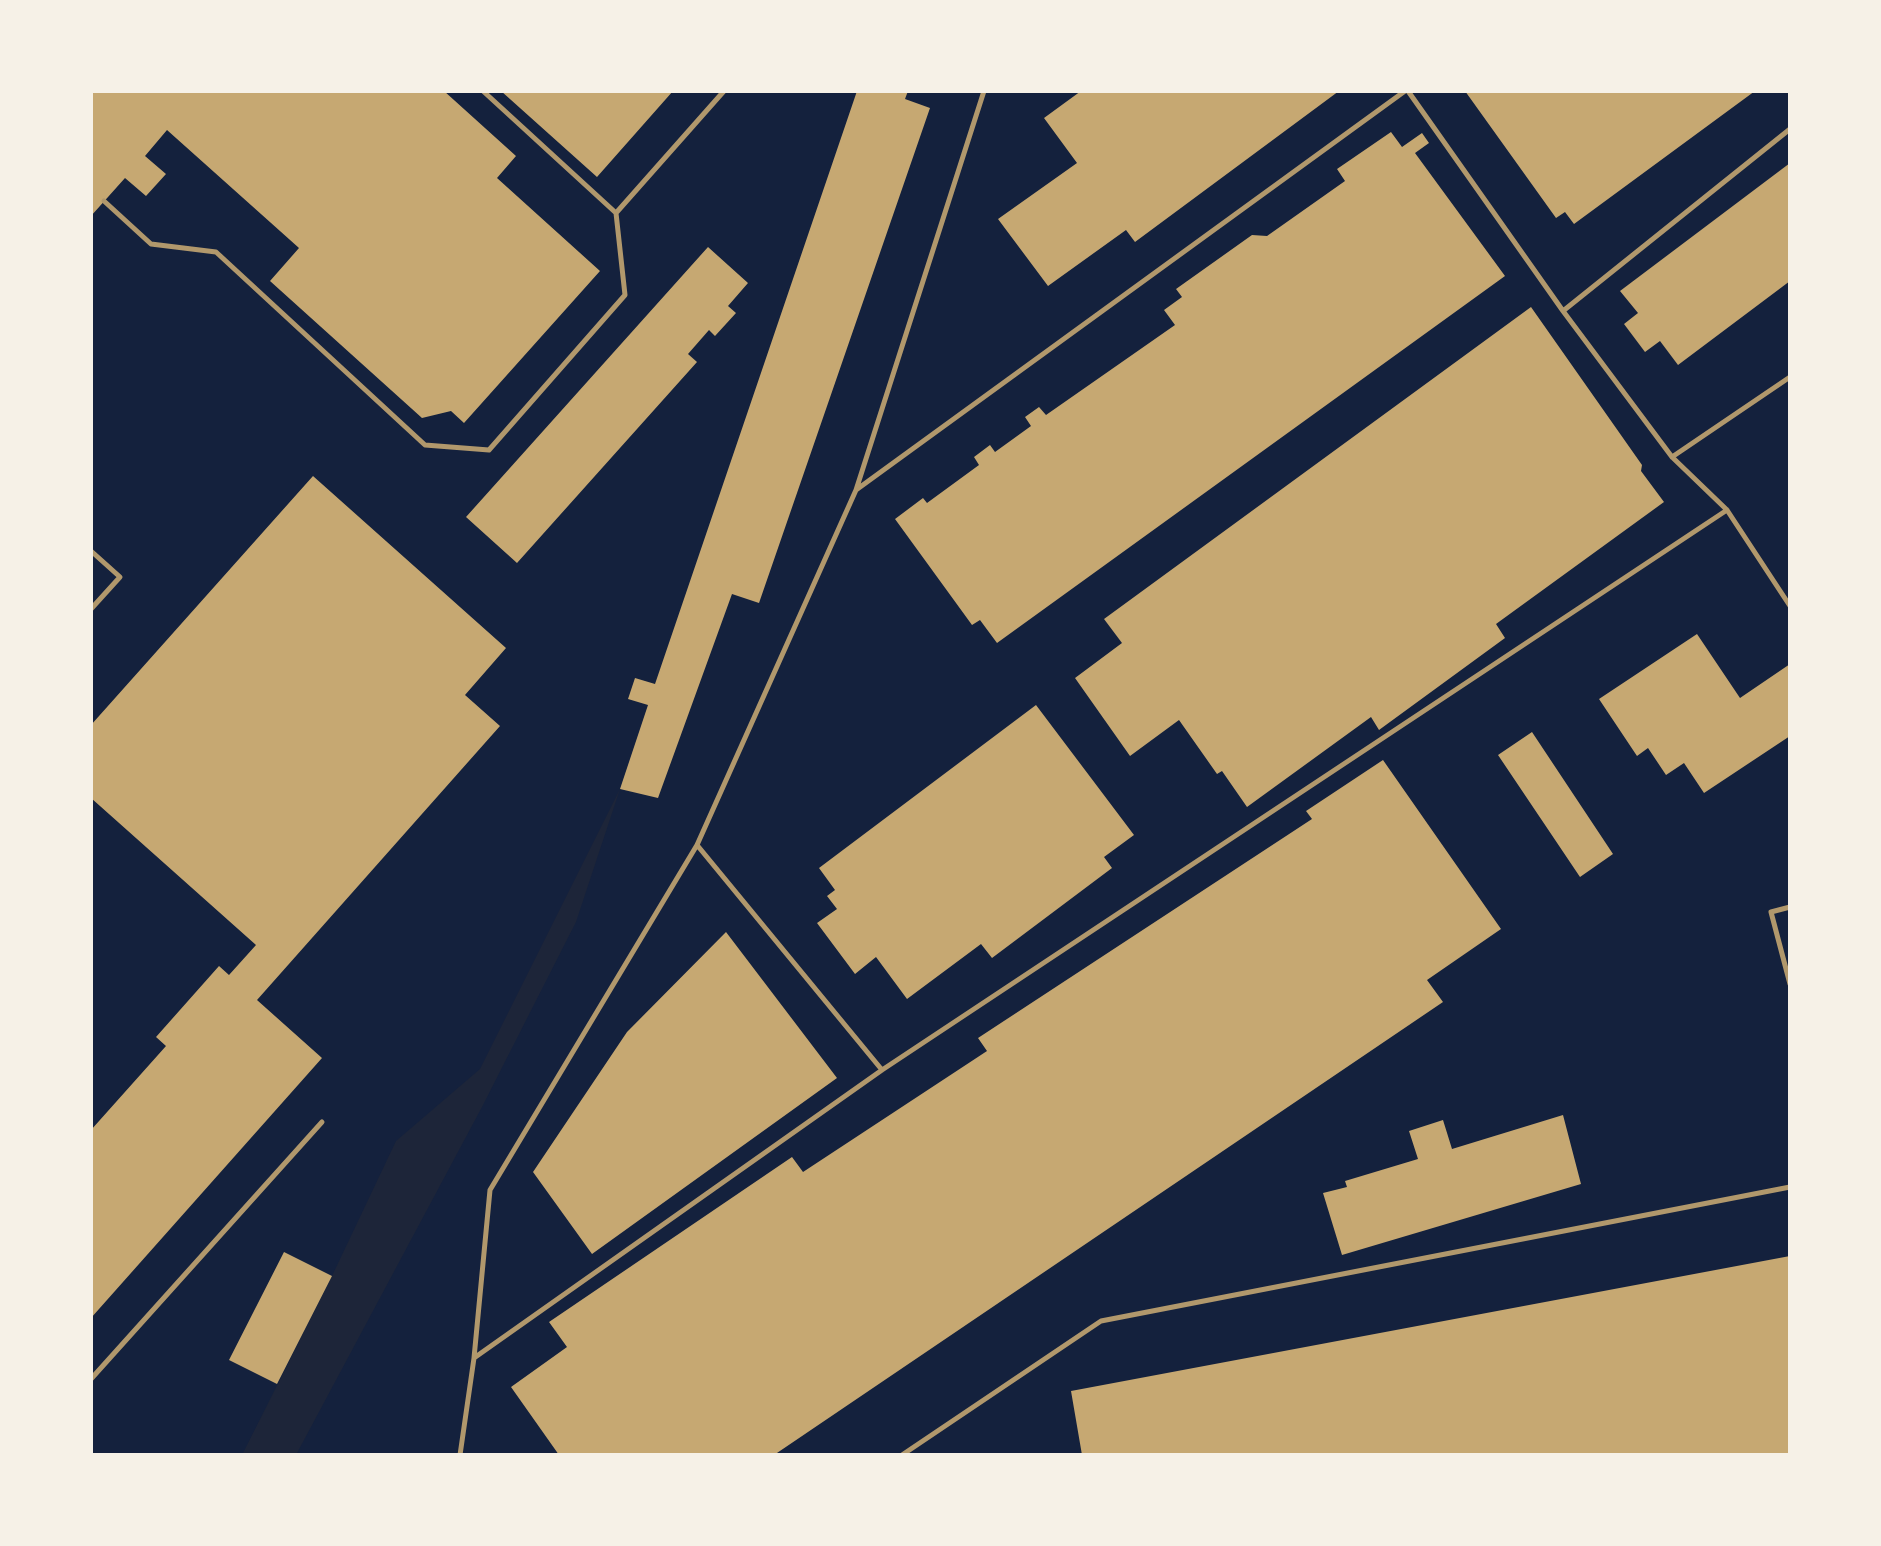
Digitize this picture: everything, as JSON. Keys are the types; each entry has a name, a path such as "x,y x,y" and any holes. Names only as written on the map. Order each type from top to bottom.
{"lane":[{"path":"104,201 150,244 216,252 425,446 489,450 625,295 616,213 483,91"},
{"path":"616,213 724,91"},
{"path":"460,1455 474,1359 490,1190 697,845 856,490 984,91"},
{"path":"856,490 1407,91 1563,311 1672,457 1727,510 1790,606"},
{"path":"1563,311 1790,130"},
{"path":"1672,457 1790,377"},
{"path":"474,1359 882,1070 1727,510"},
{"path":"91,551 120,577 91,609"},
{"path":"697,845 882,1070"},
{"path":"1790,907 1771,912 1790,984"},
{"path":"91,1379 322,1122"},
{"path":"902,1455 1101,1321 1790,1187"}],"shaded area":[{"path":"620,789 576,922 482,1107 296,1455 242,1455 396,1141 480,1069"}],"building":[{"path":"91,91 444,91 516,156 497,178 600,271 464,423 451,411 422,418 270,281 299,248 167,130 145,156 166,174 146,196 125,178 91,216"},
{"path":"501,91 673,91 597,177"},
{"path":"857,91 908,91 905,99 930,108 759,603 732,594 658,798 620,789 648,705 628,699 635,678 655,684"},
{"path":"1081,91 1339,91 1135,242 1126,230 1048,286 998,219 1077,163 1044,118"},
{"path":"1465,91 1755,91 1574,224 1565,212 1556,218"},
{"path":"1391,132 1402,147 1422,133 1429,143 1415,153 1505,276 997,643 980,620 972,625 895,519 923,498 927,503 979,465 974,457 990,445 995,452 1031,426 1025,417 1039,407 1046,415 1175,325 1164,310 1182,297 1176,289 1252,235 1267,236 1345,181 1337,169"},
{"path":"1790,163 1790,281 1678,365 1660,341 1645,352 1624,324 1638,313 1620,291"},
{"path":"708,247 748,283 728,306 736,313 715,336 709,330 688,354 697,362 517,563 466,517"},
{"path":"1531,307 1642,465 1641,471 1664,502 1496,624 1505,638 1379,730 1371,717 1247,807 1222,771 1217,774 1179,720 1130,756 1075,678 1122,643 1104,619"},
{"path":"313,476 506,648 465,695 500,726 257,1000 322,1058 91,1318 91,1130 166,1046 156,1037 219,966 229,975 256,945 91,798 91,725"},
{"path":"1697,634 1740,698 1790,664 1790,736 1704,793 1684,763 1666,775 1648,748 1637,756 1599,699"},
{"path":"1036,705 1134,835 1104,857 1112,868 992,958 981,944 907,999 876,957 855,974 817,923 837,909 827,896 835,890 819,868"},
{"path":"1532,732 1613,854 1580,877 1498,755"},
{"path":"1383,760 1501,929 1427,980 1443,1002 774,1455 559,1455 511,1387 567,1347 549,1322 792,1157 803,1172 987,1051 978,1038 1312,819 1306,811"},
{"path":"726,932 837,1078 592,1254 533,1172 627,1032"},
{"path":"1563,1115 1581,1184 1342,1255 1323,1193 1347,1187 1345,1181 1418,1159 1409,1131 1443,1120 1452,1149"},
{"path":"284,1252 332,1276 277,1384 229,1360"},
{"path":"1790,1256 1790,1455 1082,1455 1071,1391"}]}
